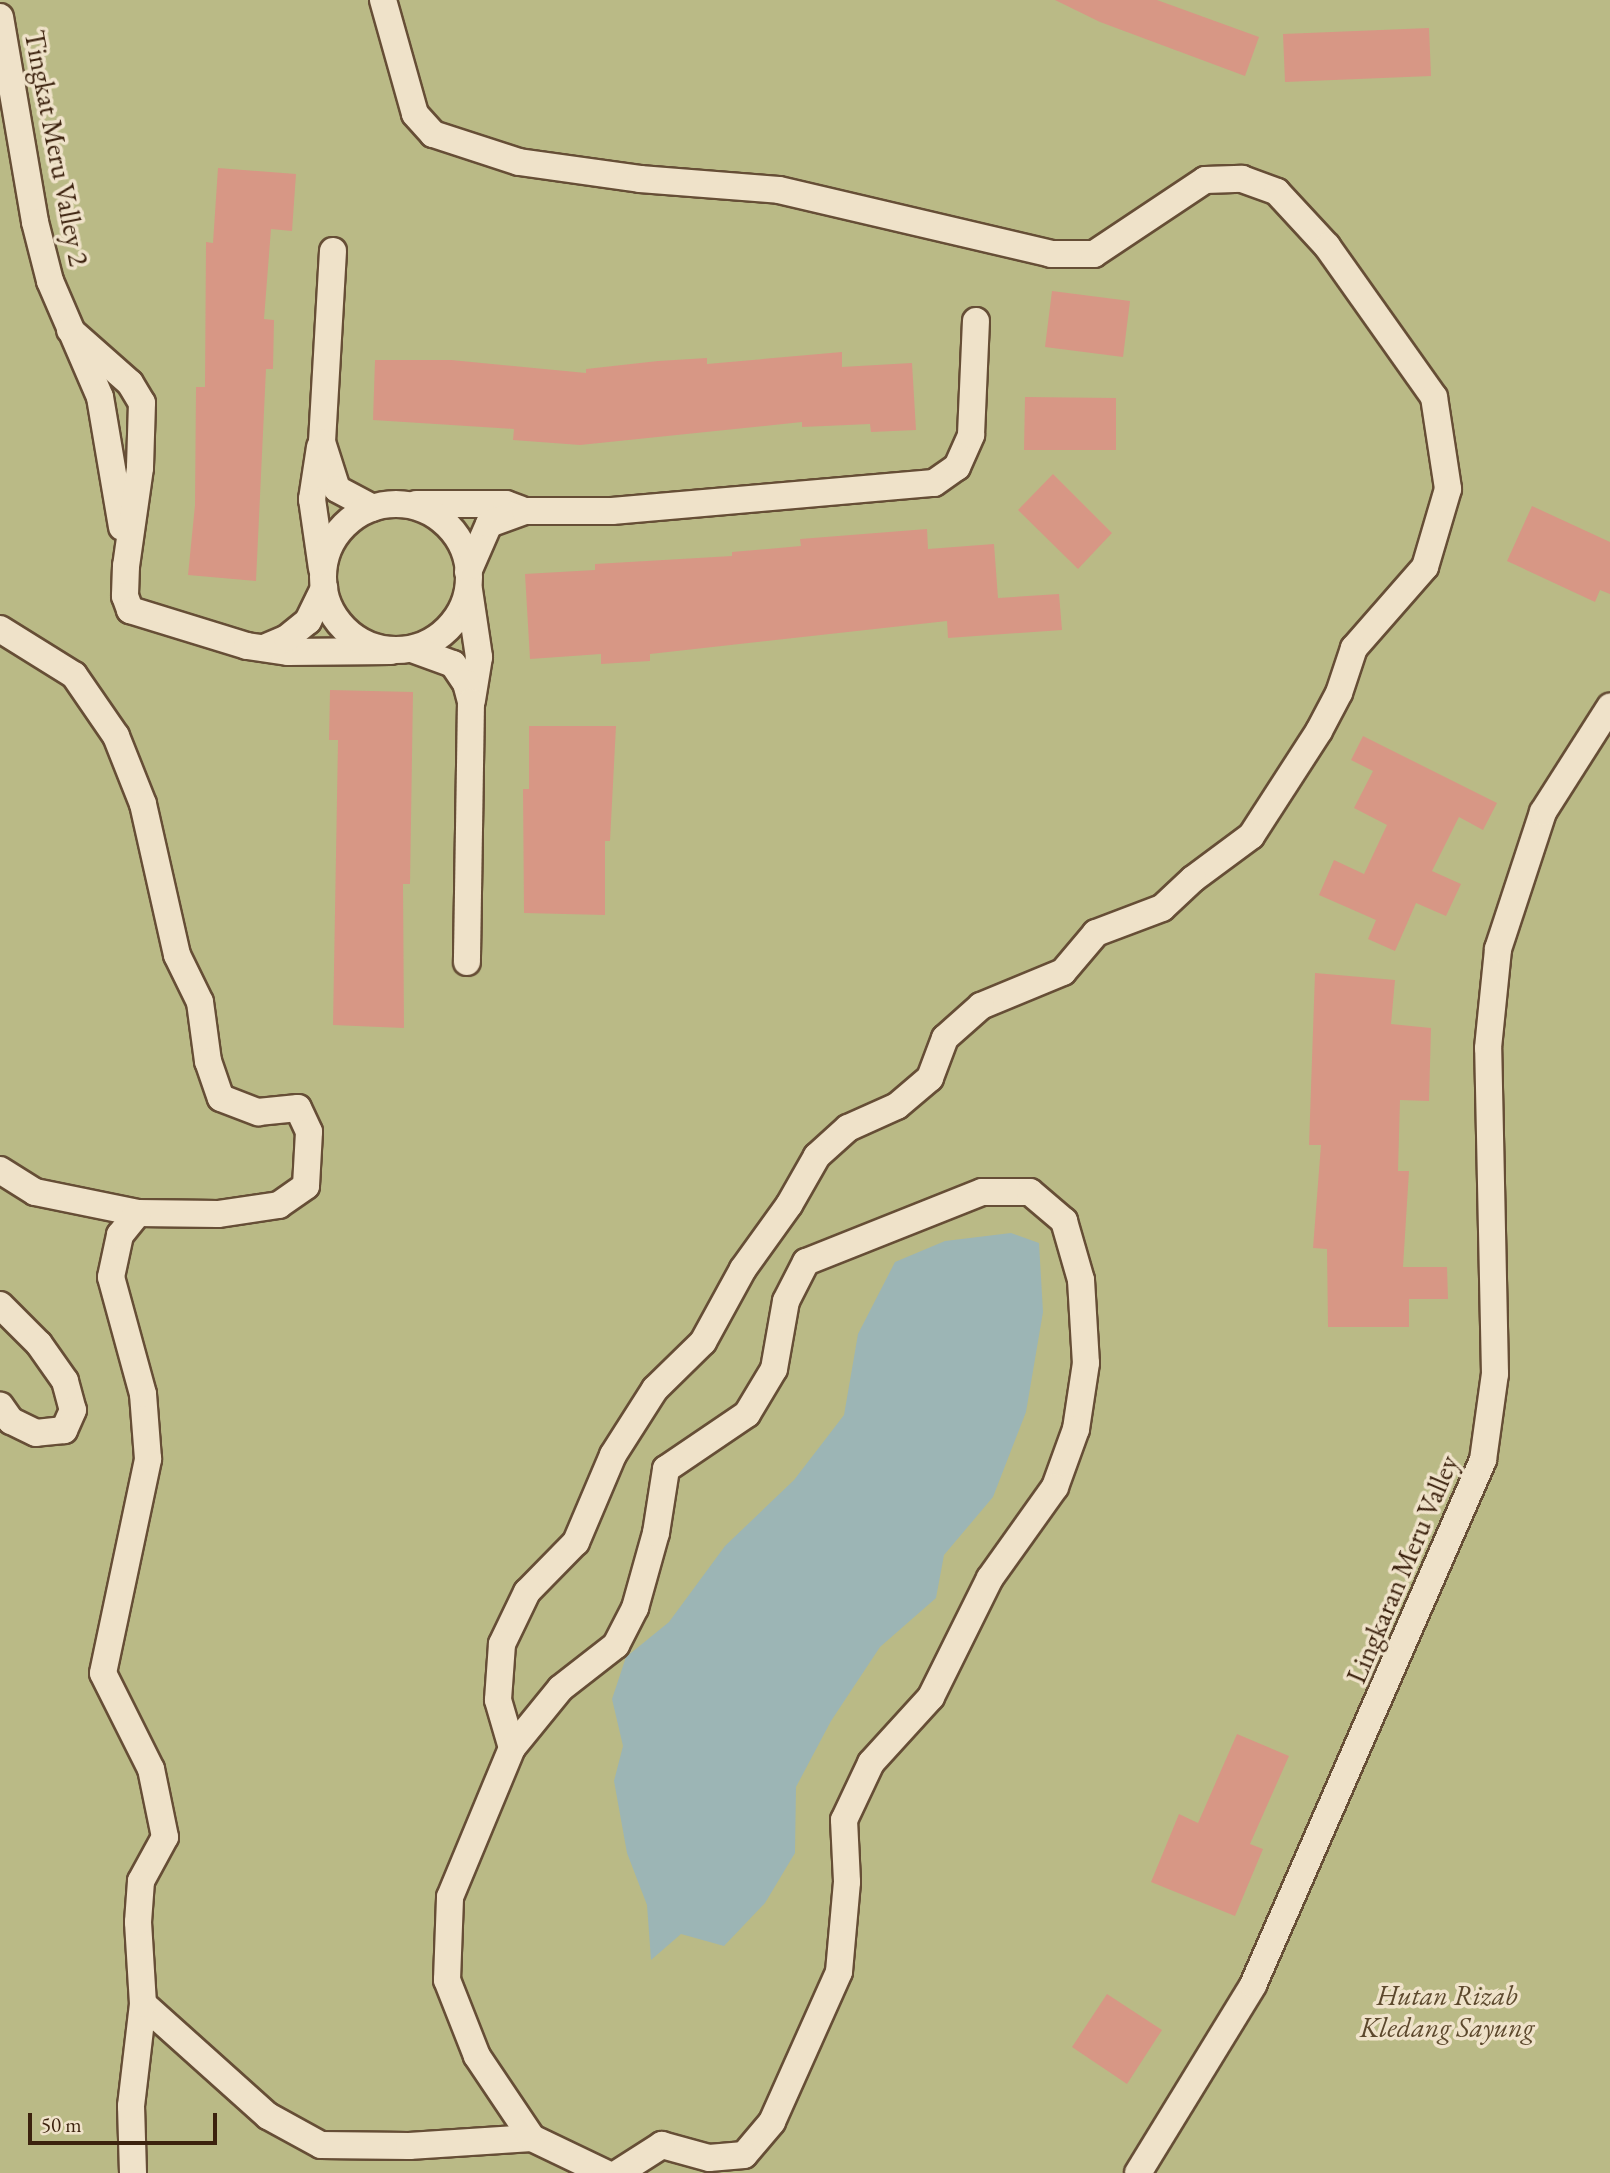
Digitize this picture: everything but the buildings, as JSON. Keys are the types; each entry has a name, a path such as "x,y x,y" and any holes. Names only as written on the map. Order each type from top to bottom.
{"street":[{"path":"383,0 415,114 433,134 519,162 640,178 779,190 1051,254 1094,254 1205,180 1242,179 1276,191 1327,246 1434,397 1448,489 1425,567 1354,648 1339,694 1319,732 1251,836 1162,908 1096,933 1063,972 981,1006 945,1038 930,1078 897,1106 848,1128 817,1156 789,1205 743,1269 703,1342 654,1389 613,1455 576,1542 527,1592 502,1644 498,1700 512,1748"},
{"name":"Tingkat Meru Valley 2","path":"0,17 3,58 50,281 100,397 108,431 125,566"},
{"path":"334,251 322,442 314,460 312,499 323,579 340,624 354,638 453,664 466,683 471,702"},
{"path":"70,330 130,383 142,403 141,468 125,566 125,596 136,614 224,641 288,652 402,650 444,633 456,619 468,578 489,524 525,511 612,511 934,483 957,467 966,454 976,321"},
{"path":"322,442 337,489 372,508"},
{"path":"264,648 308,621 338,532 372,508 506,504 525,511"},
{"path":"407,505 425,510 449,528 464,552 479,657 471,702 467,962"},
{"path":"0,629 74,675 116,736 143,804 177,955 200,1002 208,1061 221,1098 258,1112 298,1108 309,1132 306,1186 279,1205 218,1214 138,1213 35,1192 0,1170"},
{"name":"Lingkaran Meru Valley","path":"1138,2173 1258,1976 1483,1460 1495,1374 1488,1048 1498,949 1543,812 1608,714"},
{"path":"532,2138 477,2056 447,1980 450,1897 512,1748 561,1688 616,1645 635,1608 656,1533 666,1469 747,1414 774,1368 786,1301 806,1262 982,1192 1030,1192 1064,1221 1081,1280 1086,1363 1076,1429 1055,1487 990,1578 931,1697 871,1762 844,1820 846,1882 839,1972 772,2122 744,2155 709,2158 662,2145 618,2173"},
{"path":"133,2173 131,2106 144,2004 138,1922 141,1881 165,1837 151,1769 103,1673 148,1459 143,1394 111,1277 120,1235 138,1213"},
{"path":"0,1305 39,1344 65,1381 74,1410 64,1430 36,1433 11,1421 0,1405"},
{"path":"144,2004 268,2116 321,2145 409,2146 532,2138 604,2173"}],"green space":[{"name":"Hutan Rizab Kledang Sayung","path":"0,0 1610,0 1610,2173 0,2173"}],"water":[{"path":"1011,1233 1039,1243 1043,1312 1026,1412 993,1497 944,1555 936,1598 880,1647 831,1721 796,1787 795,1853 765,1903 724,1946 681,1934 651,1960 647,1905 627,1853 614,1781 623,1746 612,1699 626,1657 669,1622 725,1546 794,1480 844,1415 858,1334 895,1262 945,1241"}]}
